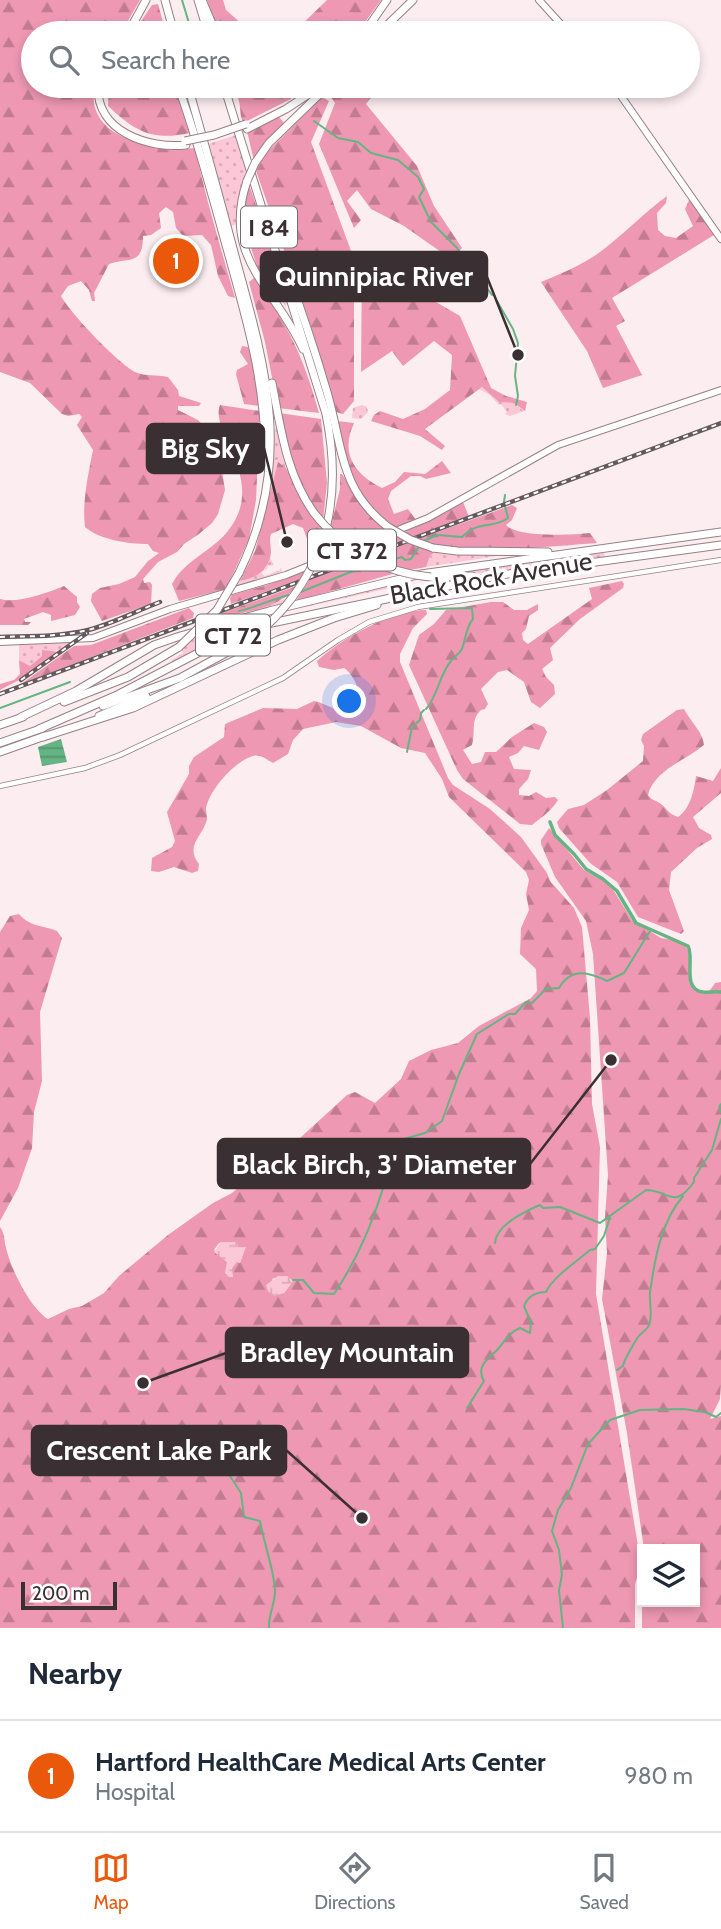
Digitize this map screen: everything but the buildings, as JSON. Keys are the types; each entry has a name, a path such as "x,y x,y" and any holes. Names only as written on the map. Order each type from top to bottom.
{"highway":[{"path":"135,21 146,0"},
{"path":"165,0 171,21"},
{"path":"200,0 205,21"},
{"path":"200,0 210,21"},
{"path":"373,21 387,0"},
{"path":"391,21 413,0"},
{"path":"101,98 102,110 120,130 153,144 216,139 286,109 303,98"},
{"path":"182,98 202,158 259,369 264,414 264,500"},
{"name":"I 84","path":"0,725 128,677 179,647 217,610 239,573 254,540 264,500 270,453 270,403 264,362 191,98"},
{"name":"I 84","path":"41,733 157,692 246,642 268,625 287,604 307,575 321,545 331,508 333,463 326,414 229,98"},
{"path":"247,127 295,98"},
{"path":"313,368 296,335 257,277 247,256 240,216 247,181 255,163 270,143 316,98"},
{"path":"270,231 293,287 326,390 340,455 348,477 365,504 388,527 405,538 433,548 462,552 584,550"},
{"path":"252,316 259,327 287,459 299,488 314,513 335,536 361,555 392,569 430,577 463,577 558,567"},
{"name":"CT 72","path":"21,717 76,691 143,651 180,636 405,576 721,532"},
{"name":"CT 72","path":"41,733 239,633 268,624 443,587 558,567 721,545"},
{"path":"0,743 89,724 147,703 261,647 320,623 443,587"},
{"path":"0,752 41,733"}],"main road":[{"path":"540,0 558,21"},
{"path":"622,98 721,239"},
{"name":"CT 372","path":"0,642 93,638 182,605 258,584 411,526 556,446 721,390"}],"street":[{"name":"Black Rock Avenue","path":"0,786 85,768 107,760 283,678 358,628 404,609 721,560"}],"green space":[{"path":"0,0 140,0 128,21 21,21 21,98 94,98 95,108 101,120 124,137 153,146 195,148 235,298 228,296 218,276 211,245 202,235 183,236 176,228 173,212 166,207 159,213 161,228 151,235 143,236 138,256 109,264 94,293 95,301 92,301 89,290 81,281 68,286 61,296 84,325 127,367 139,374 168,377 178,390 179,396 201,403 199,406 178,406 178,410 198,420 213,436 218,446 225,490 218,514 212,523 177,552 158,562 143,579 144,583 150,582 152,585 151,604 102,621 91,601 92,594 100,588 135,577 148,561 159,553 153,551 148,544 107,538 85,527 87,479 93,450 77,425 82,417 79,414 62,414 30,383 0,372"},
{"path":"207,0 223,0 226,10 238,21 215,21"},
{"path":"327,0 381,0 366,21 305,21"},
{"path":"158,4 163,21 141,21 152,5"},
{"path":"108,98 178,98 190,133 165,136 145,132 127,122 108,106"},
{"path":"238,98 291,98 243,123"},
{"path":"321,98 329,101 311,142 354,259 354,401 343,414 336,412 302,301 256,171 266,153"},
{"path":"332,98 371,98 366,104 417,166 434,206 462,248 451,259 404,226 371,209 357,190 347,201 361,220 354,228 319,144 335,103"},
{"path":"279,117 285,124 254,161 247,131"},
{"path":"236,135 248,172 238,224 231,226 208,144"},
{"path":"250,187 278,271 274,274 260,273 249,242 245,206"},
{"path":"667,196 666,203 657,213 658,230 665,236 676,238 693,226 685,209 690,198 714,235 612,298 625,321 616,326 642,375 603,388 587,351 541,282 574,268 597,254"},
{"path":"362,259 460,316 491,388 527,402 525,411 514,403 499,402 482,387 425,429 445,446 442,450 420,436 371,421 380,411 403,419 425,409 450,390 452,355 434,341 403,366 392,351 361,372"},
{"path":"278,272 287,302 286,307 260,273"},
{"path":"254,278 294,342 319,413 278,408 265,342 249,282"},
{"path":"242,346 248,347 252,357 259,406 244,404 236,374 237,370 248,364 240,352"},
{"path":"482,387 499,402 514,403 524,411 510,416 505,414 507,412 501,404 479,389"},
{"path":"220,405 260,411 256,500 249,539 226,589 179,601 172,584 187,565 224,536 238,514 242,497 238,466 221,426"},
{"path":"362,405 367,407 368,412 361,419 352,418 353,408"},
{"path":"279,413 321,419 327,483 323,521 297,481"},
{"path":"337,421 354,423 349,444 352,461 364,476 382,488 395,482 404,472 425,474 442,461 451,473 426,479 411,476 391,491 388,499 394,514 408,509 416,520 397,529 372,507 363,495 350,467"},
{"path":"276,423 286,468 278,463 271,489"},
{"path":"278,462 286,468 303,501 323,527 313,555 303,528 293,524 271,534 270,558 265,568 251,578 240,581 255,551"},
{"path":"340,474 363,506 391,531 350,546 330,529 340,489"},
{"path":"463,502 469,517 412,538 403,533"},
{"path":"512,505 517,508 512,520 506,525 512,529 545,535 590,533 597,543 481,549 436,545 416,540"},
{"path":"329,534 345,548 320,559"},
{"path":"398,536 406,540 365,555 358,551"},
{"path":"410,542 437,550 430,556 426,567 405,571 369,557"},
{"path":"437,550 510,554 426,567 430,556"},
{"path":"602,551 606,557 474,574 473,570 451,572"},
{"path":"270,553 274,565 268,566 262,574 265,576 280,570 281,567 282,572 236,587 240,581 251,578 266,567"},
{"path":"363,560 396,573 296,601 310,579"},
{"path":"305,571 300,579 231,604 232,595"},
{"path":"411,577 420,579 287,611 290,608"},
{"path":"622,581 623,588 580,619 550,648 553,660 542,669 554,685 555,694 540,708 531,702 524,682 507,670 498,672 481,689 488,704 474,722 472,745 463,750 472,764 481,762 485,752 496,752 512,737 534,723 544,727 547,732 539,750 524,746 509,757 514,769 531,770 528,779 519,789 519,795 529,796 536,792 546,798 555,797 558,800 532,825 520,824 463,779 457,770 409,665 419,635 434,624 446,610 503,602 514,610 527,610 538,604 538,610 529,616 526,629 522,633 523,640 528,644 592,599 589,588"},
{"path":"64,586 77,597 80,607 75,615 51,621 51,615 43,612 24,619 25,622 31,622 28,625 0,625 0,599 23,599"},
{"path":"296,586 281,600 262,608 220,619 217,615"},
{"path":"288,598 283,604 209,624 217,615 220,618 240,615"},
{"path":"189,608 194,613 193,618 21,684 74,646 91,645"},
{"path":"426,610 427,614 413,628 400,654 400,662 448,778 453,785 490,809 521,837 550,881 574,908 582,927 590,1018 592,1104 600,1147 596,1294 638,1544 635,1628 0,1628 0,1227 17,1277 41,1314 48,1319 82,1306 104,1293 119,1276 168,1235 232,1193 263,1167 291,1156 300,1138 347,1095 355,1092 375,1103 401,1079 409,1061 431,1050 458,1043 479,1026 531,998 537,991 536,969 520,954 521,928 529,910 526,894 529,880 526,872 449,797 442,779 425,753 401,748 361,726 336,722 303,729 293,740 288,754 273,763 256,756 246,759 231,770 208,801 207,819 193,851 199,864 198,871 192,873 174,867 159,872 151,871 152,858 172,847 175,841 167,812 189,774 189,766 194,757 224,737 225,724 263,708 297,709 314,701 345,713 354,712 360,701 357,686 349,672 344,668 334,670 319,667 317,661 340,643 368,627 398,615","holes":["236,1242 238,1247 245,1247 240,1263 237,1261 232,1268 227,1267 227,1262 214,1250 219,1243","287,1276 293,1281 284,1293 272,1279"]},
{"path":"276,612 266,622 225,635 173,662 172,660 183,653 181,649 202,632"},
{"path":"19,643 71,643 59,652 57,650 51,653 45,650 30,666 19,660"},
{"path":"42,650 59,652 25,677 0,690 0,684 14,680 20,674 19,660 30,666 42,656"},
{"path":"684,709 699,731 704,745 663,772 651,786 648,795 678,817 689,804 696,776 713,781 721,768 721,793 693,817 699,828 711,835 712,839 697,848 671,872 669,890 684,931 681,934 638,917 617,882 590,863 559,828 557,822 568,809 584,805 643,761 643,734 677,710"},
{"path":"549,828 584,870 606,882 632,920 661,938 680,941 686,946 689,953 689,982 694,989 705,993 715,983 721,982 721,1384 720,1399 710,1419 721,1416 721,1628 642,1628 642,1607 700,1607 700,1544 643,1544 627,1433 602,1299 607,1253 605,1217 608,1175 593,954 586,921 555,877 541,840"},
{"path":"19,914 32,924 57,931 62,938 40,1012 42,1081 34,1112 32,1148 18,1188 0,1221 0,932 10,916"},
{"path":"221,1242 237,1242 238,1247 246,1247 240,1263 237,1262 232,1268 233,1277 225,1273 227,1262 214,1252"},
{"path":"278,1276 287,1276 293,1281 284,1293 274,1296 266,1285"}],"shaded area":[{"path":"61,739 67,762 42,766 38,747"}],"waterway":[{"path":"182,0 188,21"},
{"path":"314,121 338,138 358,142 371,153 398,160 418,177 424,189 419,197 431,222 457,248 492,295"},
{"path":"497,301 518,343 516,405"},
{"path":"424,541 437,535 462,537 474,528 502,522 508,518 505,495"},
{"path":"383,562 402,557 405,560 411,559 420,545"},
{"path":"298,593 375,565"},
{"path":"239,611 289,595"},
{"path":"426,709 447,667 462,649 467,629 473,619 472,608 430,609"},
{"path":"0,708 70,682"},
{"path":"407,752 412,727 420,720 424,710"},
{"path":"550,822 555,835 586,869 617,891 636,923 688,946 690,980 696,990 721,992"},
{"path":"293,1280 303,1280 314,1293 334,1294 369,1227 391,1155 397,1153 404,1139 425,1133 442,1121 477,1034 509,1014 515,1014 526,1002 532,1003 546,989 559,988 575,974 594,975 607,981 624,973 650,931"},
{"path":"721,1104 721,1112"},
{"path":"495,1243 505,1225 540,1205 543,1208 560,1207 600,1223 646,1190 671,1197 681,1195 694,1182 712,1150 721,1119"},
{"path":"617,1370 623,1366 636,1340 649,1325 650,1292 660,1241 669,1217 683,1196"},
{"path":"467,1408 484,1381 481,1372 485,1361 515,1330 520,1328 530,1333 531,1323 524,1306 530,1297 546,1292 565,1270 595,1249 604,1236 610,1217"},
{"path":"563,1628 559,1590 562,1575 559,1550 552,1531 558,1510 571,1488 588,1444 610,1420 640,1410 683,1409 705,1412 716,1417 721,1413"},
{"path":"218,1453 217,1456 241,1493 244,1517 260,1521 275,1589 269,1628"}],"railway":[{"path":"0,694 721,423"},
{"path":"0,637 55,635 88,630 160,602"},
{"path":"21,680 87,633"}],"place":[{"name":"Hartford HealthCare Medical Arts Center","path":"176,261"},
{"name":"Quinnipiac River","path":"518,355"},
{"name":"Big Sky","path":"287,542"},
{"name":"Black Birch, 3' Diameter","path":"611,1060"},
{"name":"Bradley Mountain","path":"143,1383"},
{"name":"Crescent Lake Park","path":"362,1518"}]}
